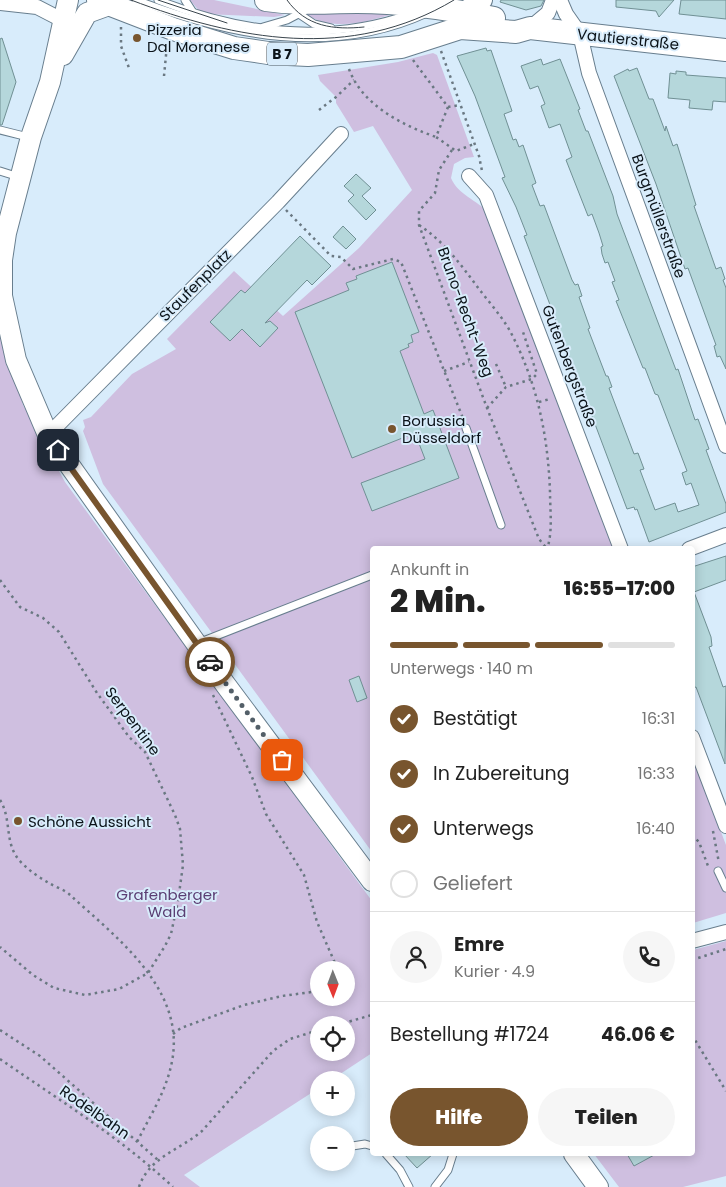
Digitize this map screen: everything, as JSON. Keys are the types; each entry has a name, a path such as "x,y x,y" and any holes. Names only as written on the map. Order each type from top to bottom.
{"main road":[{"path":"266,0 301,4 365,1 446,10"},
{"name":"B 7","path":"91,9 156,24 222,44 250,50 308,54 366,49 428,28 446,10"},
{"name":"Vautierstraße","path":"446,10 516,21 530,28 726,50"}],"street":[{"path":"68,0 91,9"},
{"path":"446,10 482,0"},
{"path":"530,28 548,13 553,0"},
{"name":"Burgmüllerstraße","path":"560,0 566,14 580,34 589,73 726,446"},
{"path":"0,3 37,7 91,9"},
{"path":"91,9 50,82 31,137 20,177 2,260 2,296 16,360 48,435 225,684 370,878"},
{"name":"Staufenplatz","path":"48,435 278,202 341,134"},
{"name":"Gutenbergstraße","path":"469,176 486,196 537,325 620,546"},
{"path":"695,547 726,536"},
{"path":"695,745 726,826"},
{"path":"695,941 726,932"},
{"path":"575,1156 598,1187"}],"lane":[{"path":"136,0 212,26 275,38 332,38 391,27 446,10"},
{"path":"158,0 194,14 255,28 295,32 344,30 446,10"},
{"path":"185,0 194,14 212,26"},
{"path":"228,29 255,28 278,23 301,4 314,24 344,30"},
{"path":"0,130 31,137"},
{"path":"0,171 20,177"},
{"path":"466,428 501,525"},
{"path":"197,643 370,576"},
{"path":"718,871 726,888"},
{"path":"355,1146 370,1145"},
{"path":"388,1156 400,1170 409,1187"},
{"path":"435,1187 448,1170 452,1156"}],"path":[{"path":"121,25 121,46 129,68"},
{"path":"164,76 169,38"},
{"path":"438,42 479,156 486,196"},
{"path":"412,58 448,107"},
{"path":"347,65 354,80 373,103 385,112 411,127 436,136 452,150 456,151 474,144"},
{"path":"319,110 336,98 354,80"},
{"path":"448,107 460,105"},
{"path":"436,136 448,107"},
{"path":"419,225 419,211 435,193 439,170 452,150"},
{"path":"278,202 331,256 341,256 353,269 393,259 401,262 466,428"},
{"name":"Bruno-Recht-Weg","path":"419,225 487,408 539,539 545,546"},
{"name":"Bruno-Recht-Weg","path":"419,225 436,236 454,255 509,330 532,380 539,402 546,443 550,520 547,546"},
{"name":"Bruno-Recht-Weg","path":"487,408 506,387 532,380 537,374 523,331 537,325"},
{"path":"444,371 470,362"},
{"name":"Bruno-Recht-Weg","path":"496,364 506,387"},
{"path":"539,402 552,398"},
{"name":"Serpentine","path":"0,580 20,607 43,618 59,632 97,693 129,737 145,752 175,815 180,829 182,859 178,901 171,934 148,973"},
{"path":"225,684 212,696 252,777 266,814 304,875 317,922 334,961"},
{"path":"0,800 6,809 11,848 19,860 33,873 67,892 95,920 116,935 155,981 163,996 174,1051 166,1085 137,1142"},
{"path":"695,838 699,842 708,866 718,871"},
{"path":"0,947 46,984 75,994 98,994 112,991 148,973"},
{"path":"695,959 726,949"},
{"path":"172,1034 181,1028 244,1005 282,996 310,992"},
{"path":"355,1020 370,1016"},
{"path":"0,1030 40,1056 158,1160"},
{"path":"139,1187 143,1174 158,1160 189,1142 202,1131 280,1045 290,1039 310,1033"},
{"path":"695,1040 726,1090"},
{"name":"Rodelbahn","path":"0,1059 151,1166 173,1187"}],"green space":[{"path":"190,0 214,0 285,15 274,17 206,14 200,12"},
{"path":"396,13 350,24 327,23 306,14"},
{"path":"433,53 437,55 474,157 465,158 454,164 451,178 458,189 489,213 613,546 370,546 370,849 103,484 83,431 85,427 83,420 91,417 132,374 176,349 167,339 234,271 283,316 359,248 412,190 373,126 354,132 336,103 336,97 320,81 318,75 398,62"},
{"name":"Grafenberger Wald","path":"0,328 23,405 65,482 370,898 370,1054 345,1071 310,1071 310,1094 184,1175 200,1187 0,1187"},
{"path":"695,764 726,845 726,913 695,922"},
{"path":"726,941 726,1176 683,1187 619,1187 596,1156 695,1156 695,949"}],"building":[{"path":"501,0 544,0 541,6 526,10 500,2"},
{"path":"616,0 674,0 659,17 656,11 616,7"},
{"path":"681,0 726,0 726,19 679,14"},
{"path":"2,38 16,82 2,125 0,125 0,39"},
{"path":"486,48 487,51 491,50 512,111 504,114 513,140 516,139 519,147 523,145 536,183 532,185 540,206 544,205 572,280 575,285 578,284 582,296 579,297 590,328 588,329 606,376 608,376 612,387 609,388 634,454 638,453 644,469 640,470 655,510 675,503 678,512 699,505 691,483 686,485 682,473 687,471 658,395 655,394 645,368 643,368 616,301 619,300 612,282 615,281 608,262 605,263 602,254 601,247 603,246 599,233 592,214 588,216 566,160 572,157 560,124 549,128 541,106 545,104 538,86 530,89 521,66 541,59 543,65 560,59 580,109 578,110 586,131 588,131 613,196 617,214 676,370 678,369 695,420 698,419 709,449 706,450 726,504 726,512 649,542 637,509 635,510 634,507 627,509 524,236 527,235 502,178 505,177 475,96 457,56"},
{"path":"637,68 649,99 653,99 665,131 666,126 673,146 677,144 696,205 694,206 716,269 721,267 725,279 723,280 726,288 726,369 720,356 717,357 714,346 716,345 688,268 685,269 656,184 614,76 628,69 629,71"},
{"path":"676,71 686,72 686,75 726,78 726,102 713,101 712,110 689,108 690,100 668,98 670,73 676,74"},
{"path":"356,174 371,188 362,196 376,210 366,220 348,201 354,195 344,186"},
{"path":"343,226 356,239 346,249 333,237"},
{"path":"300,236 331,266 312,285 307,280 265,323 270,321 278,328 260,347 242,329 230,341 210,322 241,290 245,293"},
{"path":"392,262 419,332 411,335 413,342 408,344 409,347 400,351 424,414 433,410 459,478 372,511 361,483 425,459 415,433 352,458 295,312 349,290 346,283 357,279 356,276"},
{"path":"726,556 726,580 695,592 695,566"},
{"path":"695,595 711,637 712,646 709,647 723,687 726,686 725,764 696,687"},
{"path":"359,676 367,698 357,702 349,680"},
{"path":"406,1156 431,1156 417,1168"},
{"path":"628,1156 652,1156 634,1166"}],"tram line":[{"path":"131,0 211,26 252,34 293,38 334,38 375,32 415,19 454,0"},
{"path":"158,0 227,23"},
{"path":"287,0 303,16 321,25 342,28 364,27"}],"way so far":[{"path":"210,662 282,760"}],"place":[{"name":"Pizzeria Dal Moranese","path":"137,38"},
{"name":"Borussia Düsseldorf","path":"392,429"},
{"name":"Schöne Aussicht","path":"18,821"}],"route":[{"path":"58,450 210,662"}]}
